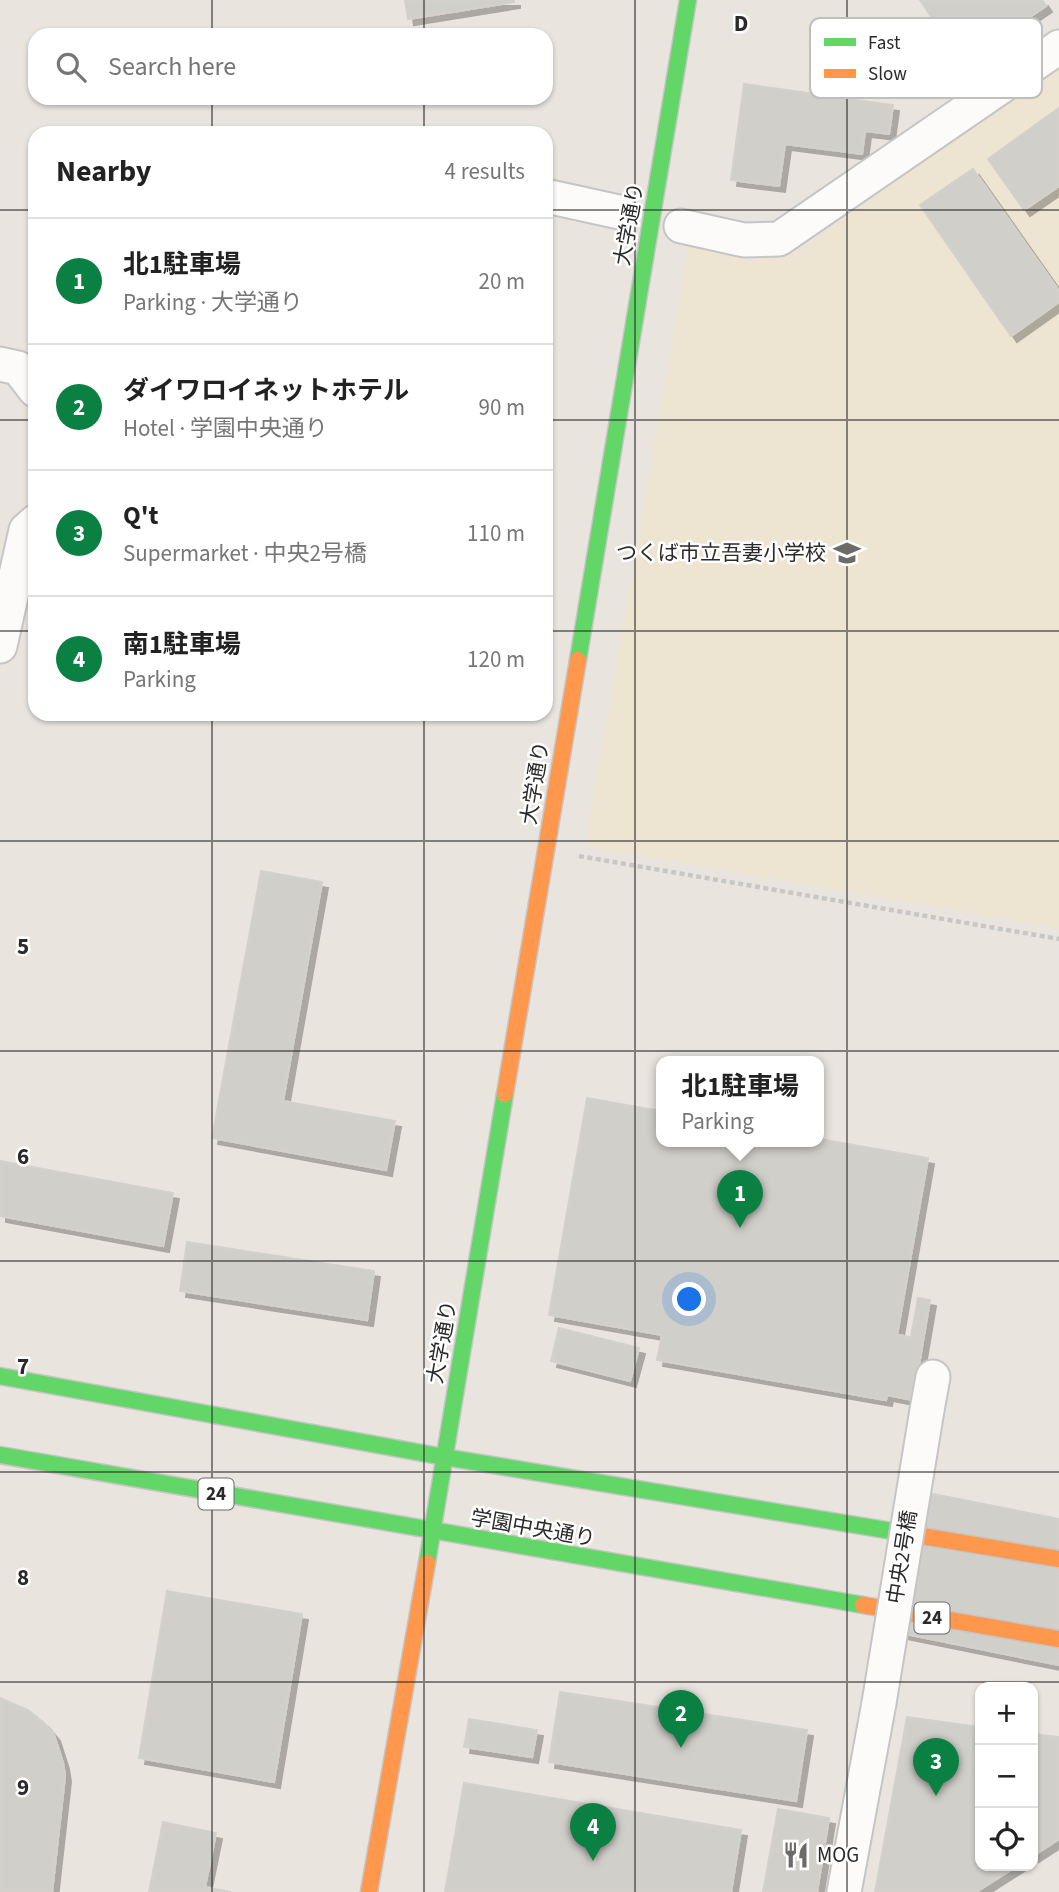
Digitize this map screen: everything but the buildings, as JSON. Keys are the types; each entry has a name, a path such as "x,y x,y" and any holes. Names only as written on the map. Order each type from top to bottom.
{"main road":[{"name":"大学通り","path":"369,1892 432,1532 688,0"},
{"path":"0,1376 444,1457 1059,1559"},
{"name":"学園中央通り","path":"0,1455 1059,1639"}],"street":[{"path":"1042,59 1059,47"},
{"path":"681,226 744,240 779,239 985,98"},
{"path":"553,198 619,212"},
{"path":"0,364 18,368 28,381"},
{"path":"0,646 28,528"},
{"name":"中央2号橋","path":"844,1892 879,1703 933,1377"}],"path":[{"path":"575,855 1059,939"}],"shaded area":[{"name":"つくば市立吾妻小学校","path":"1059,64 1059,928 585,846 689,245 751,261 799,250 1011,98 1042,98 1042,76"}],"traffic: fast":[{"path":"578,660 688,0"},
{"path":"427,1563 505,1094"},
{"path":"0,1376 444,1457 898,1532"},
{"path":"0,1455 863,1605"}],"traffic: slow":[{"path":"505,1094 578,660"},
{"path":"898,1532 1059,1559"},
{"path":"369,1892 427,1563"},
{"path":"863,1605 1059,1639"}],"place":[{"name":"つくば市立吾妻小学校","path":"847,553"},
{"name":"北1駐車場","path":"740,1228"},
{"name":"ダイワロイネットホテル","path":"681,1748"},
{"name":"Q't","path":"936,1796"},
{"name":"MOG","path":"796,1855"},
{"name":"南1駐車場","path":"593,1861"}]}
